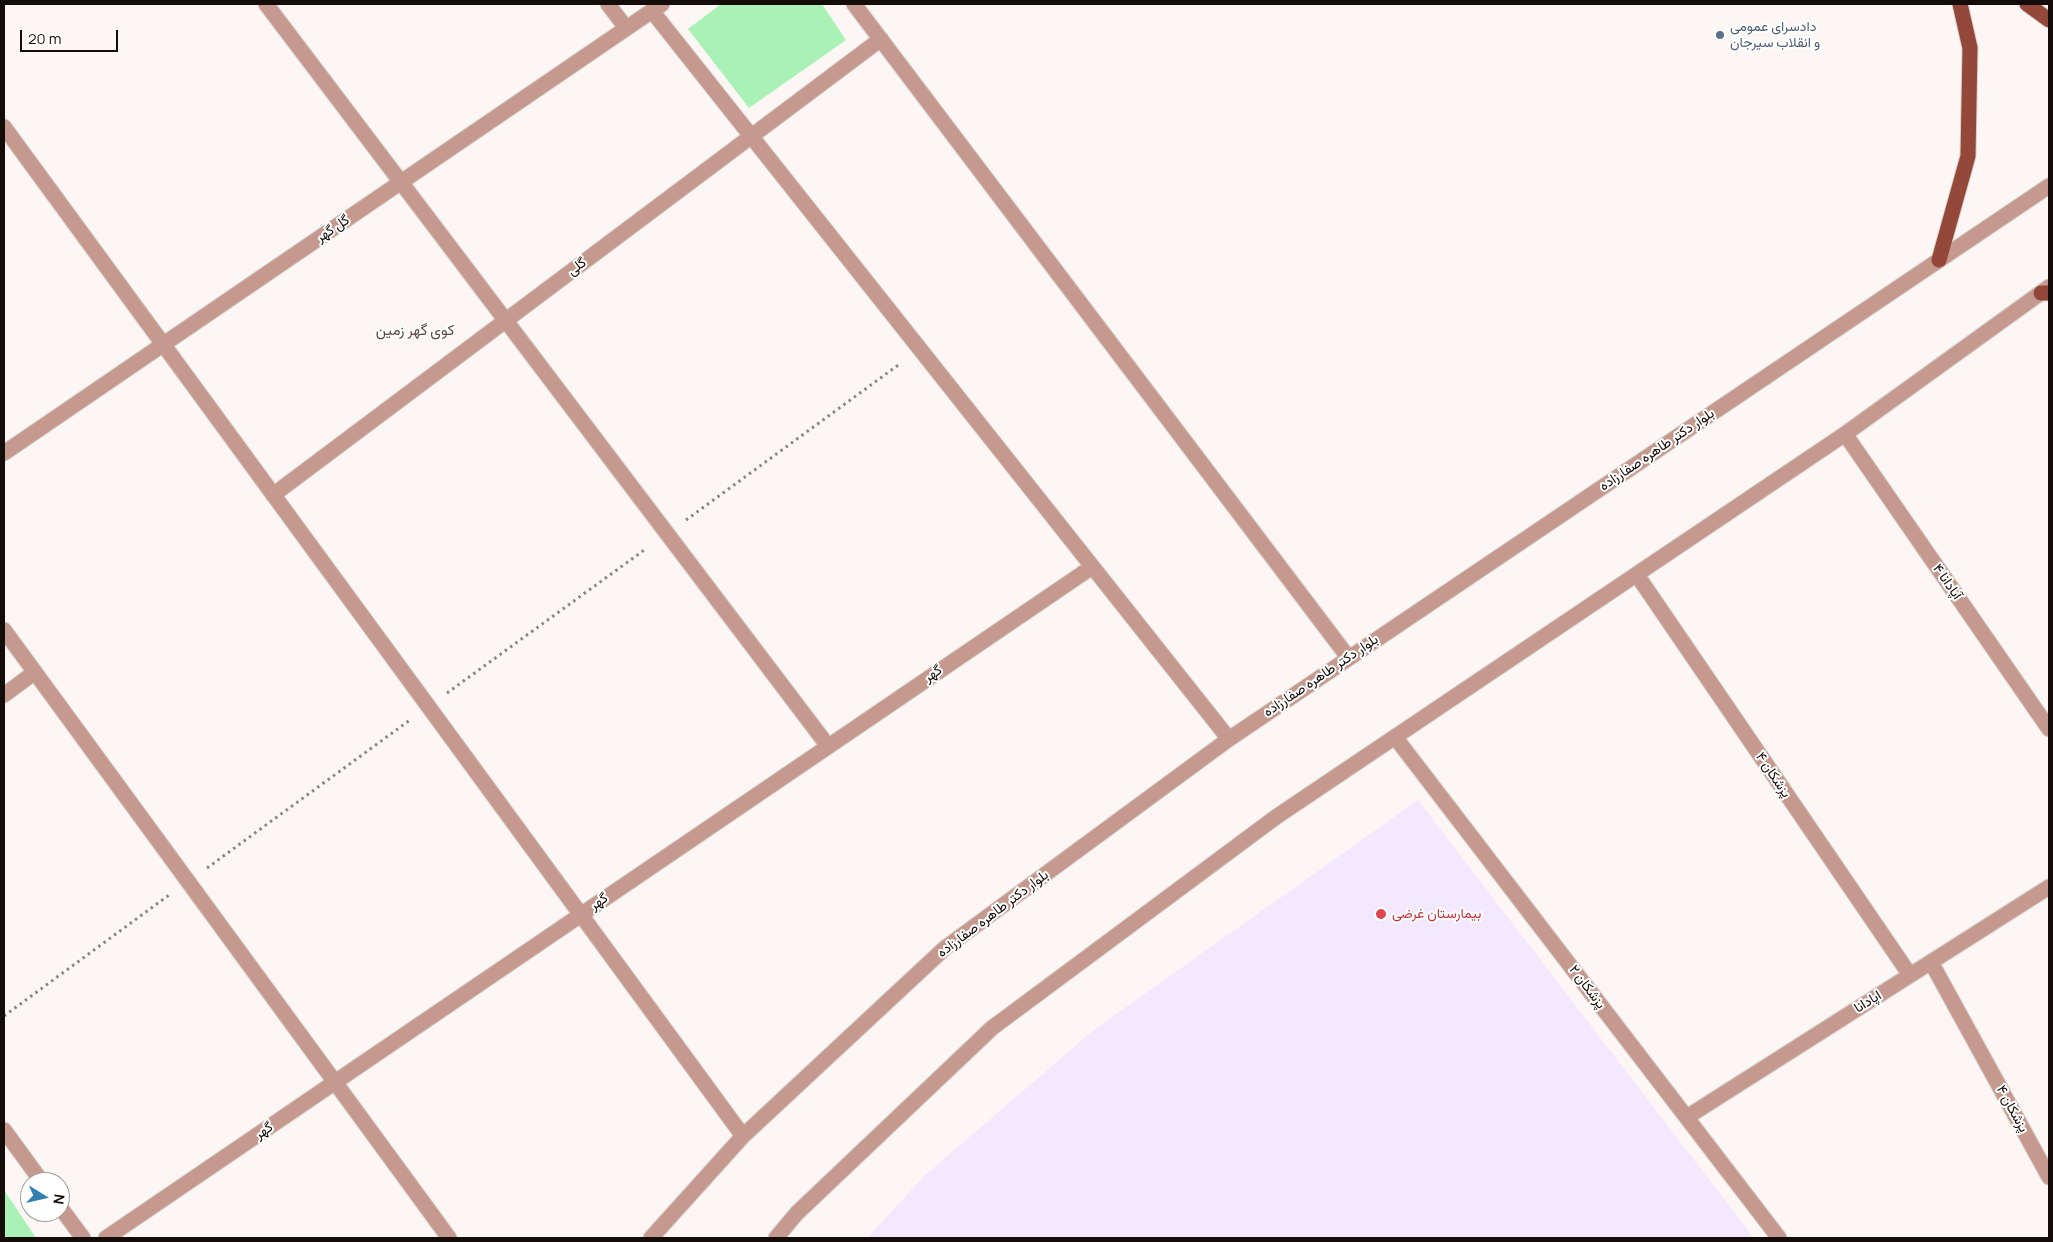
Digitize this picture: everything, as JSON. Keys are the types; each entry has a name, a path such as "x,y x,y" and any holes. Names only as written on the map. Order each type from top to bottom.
{"main road":[{"path":"1940,260 1968,156 1970,48 1960,4"},
{"path":"2027,4 2049,20"}],"street":[{"path":"266,4 828,746"},
{"path":"608,4 626,28"},
{"path":"854,4 1348,657"},
{"path":"657,7 752,137 1229,740"},
{"name":"گل گهر","path":"4,454 657,7"},
{"name":"گلی","path":"273,495 881,39"},
{"path":"4,127 743,1136"},
{"name":"بلوار دکتر طاهره صفارزاده","path":"651,1238 743,1136 945,948 1229,740 1348,657 2049,186"},
{"path":"776,1238 797,1213 992,1028 1276,817 1845,434 2046,291"},
{"name":"آپادانا ۴","path":"1845,434 2049,729"},
{"name":"گهر","path":"106,1238 1092,567"},
{"name":"پزشکان ۴","path":"1637,575 1910,975"},
{"path":"4,630 449,1238"},
{"path":"4,695 35,672"},
{"name":"پزشکان ۲","path":"1395,736 1780,1238"},
{"name":"اپادانا","path":"1687,1117 2049,887"},
{"name":"پزشکان ۴","path":"1931,962 2049,1177"},
{"path":"4,1130 35,1172"},
{"path":"70,1220 83,1238"}],"path":[{"path":"4,1016 920,350"}],"shaded area":[{"name":"بیمارستان غرضی","path":"1418,800 1754,1238 867,1238 924,1176 1095,1029"}],"green space":[{"path":"721,4 822,4 846,40 749,108 688,29"},
{"path":"4,1190 20,1214 20,1222 25,1222 36,1238 4,1238"}],"place":[{"name":"دادسرای عمومی و انقلاب سیرجان","path":"1720,35"},
{"name":"بیمارستان غرضی","path":"1381,914"}],"district":[{"name":"کوی گهر زمین","path":"415,331"}]}
